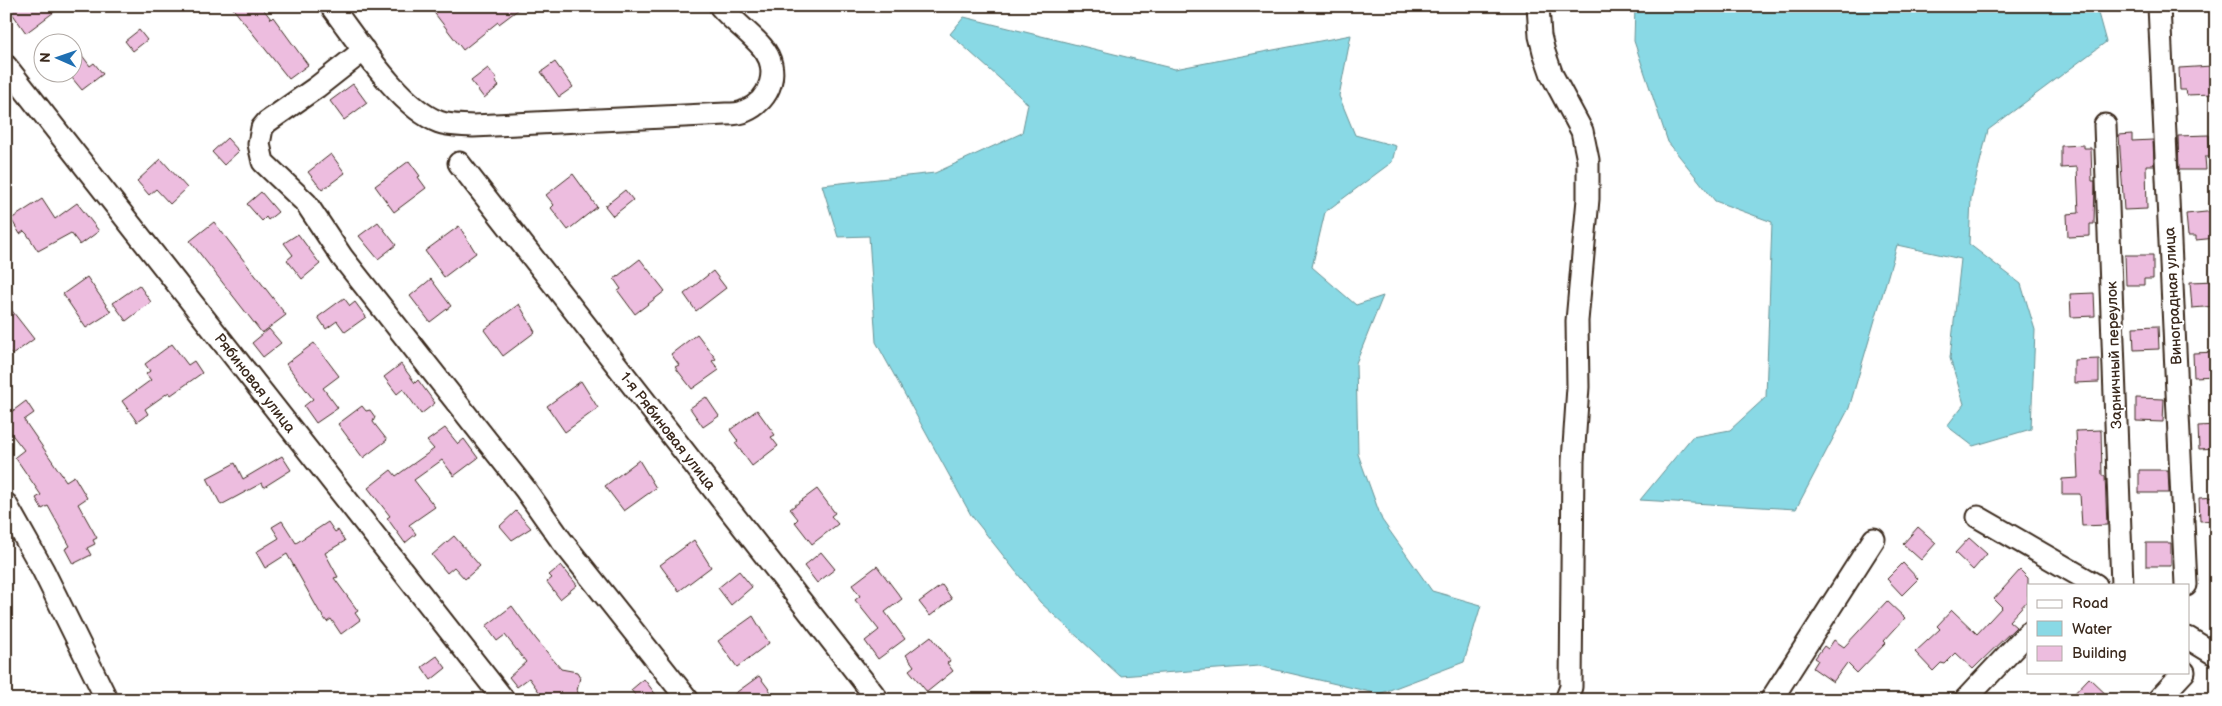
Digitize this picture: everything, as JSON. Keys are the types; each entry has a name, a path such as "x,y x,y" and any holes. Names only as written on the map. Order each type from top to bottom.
{"street":[{"path":"331,6 396,90 424,114 439,122 448,124 483,125 745,112 765,96 773,78 772,69 762,47 720,6"},
{"path":"1538,6 1540,36 1544,52 1552,75 1582,131 1588,160 1587,208 1577,312 1578,387 1573,461 1571,687 1566,700"},
{"name":"Виноградная улица","path":"2159,6 2186,584"},
{"path":"364,50 317,87 267,122 260,134 258,144 260,157 267,168 306,203 342,257 526,489 561,540 688,700"},
{"name":"Рябиновая улица","path":"6,66 504,700"},
{"name":"Зарничный переулок","path":"2106,125 2122,584"},
{"name":"1-я Рябиновая улица","path":"459,163 878,700"},
{"path":"6,504 44,570 107,700"},
{"path":"1978,517 2084,582"},
{"path":"1771,700 1874,539"},
{"path":"2190,628 2200,646 2190,664"},
{"path":"1965,700 2027,634"},
{"path":"2158,700 2182,674"}],"water":[{"path":"1635,6 2096,6 2106,42 1988,130 1971,198 1969,244 2021,284 2035,330 2031,429 1973,446 1947,426 1964,404 1950,358 1961,259 1897,245 1849,408 1796,509 1640,500 1692,437 1730,430 1766,397 1772,222 1715,201 1668,142 1634,41"},
{"path":"964,17 1175,69 1351,35 1339,96 1355,135 1396,146 1392,162 1325,212 1312,267 1356,305 1383,296 1356,363 1358,454 1382,520 1432,591 1481,605 1464,662 1379,694 1259,666 1120,676 1040,602 971,515 876,342 869,236 838,237 822,185 935,173 1022,133 1028,104 950,34"}],"building":[{"path":"7,6 62,6 26,33"},
{"path":"231,6 261,6 271,19 273,17 308,65 289,79"},
{"path":"429,6 523,6 499,24 498,22 463,50"},
{"path":"139,30 147,40 133,51 125,41"},
{"path":"82,55 90,66 94,63 103,74 82,90 75,82 82,82"},
{"path":"555,62 573,87 559,97 541,72"},
{"path":"2212,66 2213,94 2187,95 2186,90 2180,90 2179,68"},
{"path":"488,68 497,79 495,81 499,86 484,98 471,81"},
{"path":"353,84 367,103 344,120 330,101"},
{"path":"2132,134 2132,141 2153,140 2154,165 2146,165 2147,209 2124,210 2119,135"},
{"path":"2209,135 2210,157 2205,157 2206,170 2179,170 2178,136"},
{"path":"227,138 239,151 224,165 212,152"},
{"path":"2084,145 2084,148 2091,148 2092,181 2095,181 2094,224 2090,224 2090,236 2068,237 2067,214 2079,213 2077,167 2061,168 2061,146"},
{"path":"331,154 345,173 322,190 308,172"},
{"path":"161,159 187,188 170,204 156,189 149,195 137,181"},
{"path":"409,161 426,188 394,212 375,186"},
{"path":"573,174 597,207 568,230 551,208 554,205 546,195"},
{"path":"625,190 633,200 613,216 605,206"},
{"path":"261,192 278,212 268,220 266,217 262,221 247,204"},
{"path":"42,199 55,219 77,203 99,231 80,245 71,233 38,251 24,231 20,234 11,219"},
{"path":"2216,211 2216,238 2196,240 2196,236 2188,236 2186,214"},
{"path":"214,222 286,315 262,333 190,241"},
{"path":"378,222 396,245 378,259 359,236"},
{"path":"459,226 476,253 444,277 425,251"},
{"path":"298,234 320,264 302,279 287,260 293,255 284,243"},
{"path":"2125,255 2153,255 2153,279 2144,279 2144,285 2126,285"},
{"path":"640,259 665,291 635,314 618,291 621,289 614,279"},
{"path":"713,271 726,288 696,311 684,294"},
{"path":"87,277 111,312 86,328 63,294"},
{"path":"431,279 451,306 430,322 410,296"},
{"path":"2216,281 2216,306 2192,308 2190,282"},
{"path":"139,285 151,302 126,321 113,303"},
{"path":"2094,293 2095,316 2071,317 2070,294"},
{"path":"344,298 350,306 355,302 366,317 345,332 337,321 326,329 318,317"},
{"path":"6,303 34,339 12,355 6,347"},
{"path":"519,304 535,332 503,356 484,330"},
{"path":"2158,326 2159,349 2134,350 2133,327"},
{"path":"269,329 281,343 263,357 252,343"},
{"path":"697,334 716,359 712,361 719,370 692,389 675,367 679,365 671,354"},
{"path":"314,343 339,376 323,388 338,408 316,423 304,406 313,399 286,364"},
{"path":"172,344 188,365 194,361 202,373 171,395 169,392 145,409 148,414 137,422 122,401 151,380 146,374 150,371 145,364"},
{"path":"2216,352 2216,376 2194,377 2193,353"},
{"path":"2099,359 2099,382 2074,383 2074,360"},
{"path":"401,364 415,383 418,380 435,403 421,414 403,389 397,394 384,377"},
{"path":"581,381 598,408 565,432 547,406"},
{"path":"706,397 719,416 703,427 690,408"},
{"path":"2136,398 2164,399 2163,422 2136,421"},
{"path":"26,401 34,413 24,420 66,481 74,476 87,498 78,504 97,538 93,540 95,544 87,548 91,555 73,564 65,549 70,546 48,506 42,509 36,498 41,495 15,457 24,450 6,427 6,416"},
{"path":"362,406 366,411 370,410 375,417 373,422 387,440 363,458 338,424"},
{"path":"757,410 775,435 771,437 778,446 752,466 735,443 738,441 730,430"},
{"path":"2216,425 2216,448 2199,449 2198,426"},
{"path":"445,428 458,444 464,439 478,458 454,476 442,460 414,480 435,507 409,525 416,534 405,543 387,518 390,516 368,488 391,470 396,476 434,449 427,441"},
{"path":"2101,430 2102,476 2105,476 2107,525 2082,526 2080,494 2062,494 2062,479 2078,478 2076,431"},
{"path":"282,456 291,470 264,487 262,483 221,505 207,478 235,463 243,479"},
{"path":"639,460 656,488 624,511 605,486"},
{"path":"2139,470 2168,470 2169,493 2139,493"},
{"path":"817,489 835,513 831,516 838,524 812,544 795,522 798,519 790,509"},
{"path":"2216,497 2216,520 2200,521 2199,498"},
{"path":"516,511 531,528 512,540 500,526"},
{"path":"282,521 296,543 328,522 335,532 338,530 345,541 325,553 338,577 334,578 358,611 355,613 360,620 341,634 331,619 327,622 319,611 287,554 265,568 256,552 279,538 272,527"},
{"path":"1918,527 1936,543 1921,560 1903,544"},
{"path":"454,536 480,566 465,579 454,567 447,573 432,555"},
{"path":"1969,538 1987,554 1973,570 1955,553"},
{"path":"694,540 711,567 679,591 660,565"},
{"path":"2146,543 2171,543 2171,566 2146,566"},
{"path":"821,552 835,569 817,583 804,566"},
{"path":"1903,563 1918,579 1902,595 1887,579"},
{"path":"561,565 577,585 560,599 547,582 552,578 549,575"},
{"path":"877,566 902,599 885,612 905,639 878,659 865,641 879,630 855,600 860,596 852,585"},
{"path":"2020,570 2028,578 2027,601 2009,621 2016,627 1973,669 1956,653 1945,664 1941,663 1933,671 1915,652 1940,629 1937,626 1952,610 1977,634 2002,607 1994,599"},
{"path":"739,571 752,587 731,605 718,588"},
{"path":"942,585 952,599 930,616 919,602"},
{"path":"1887,601 1905,618 1884,641 1886,643 1857,673 1847,663 1833,682 1813,668 1818,660 1815,658 1824,646 1828,649 1834,640 1844,647"},
{"path":"512,606 561,669 577,672 580,677 577,691 584,700 545,700 529,678 517,687 509,677 526,662 505,635 497,641 486,626"},
{"path":"753,616 769,643 737,667 718,641"},
{"path":"931,636 950,661 947,663 953,671 927,692 909,670 914,666 906,655"},
{"path":"437,656 446,668 431,680 422,667"},
{"path":"759,676 777,700 726,700"},
{"path":"2089,678 2112,700 2068,700"},
{"path":"644,679 660,700 639,700 631,690"}]}
